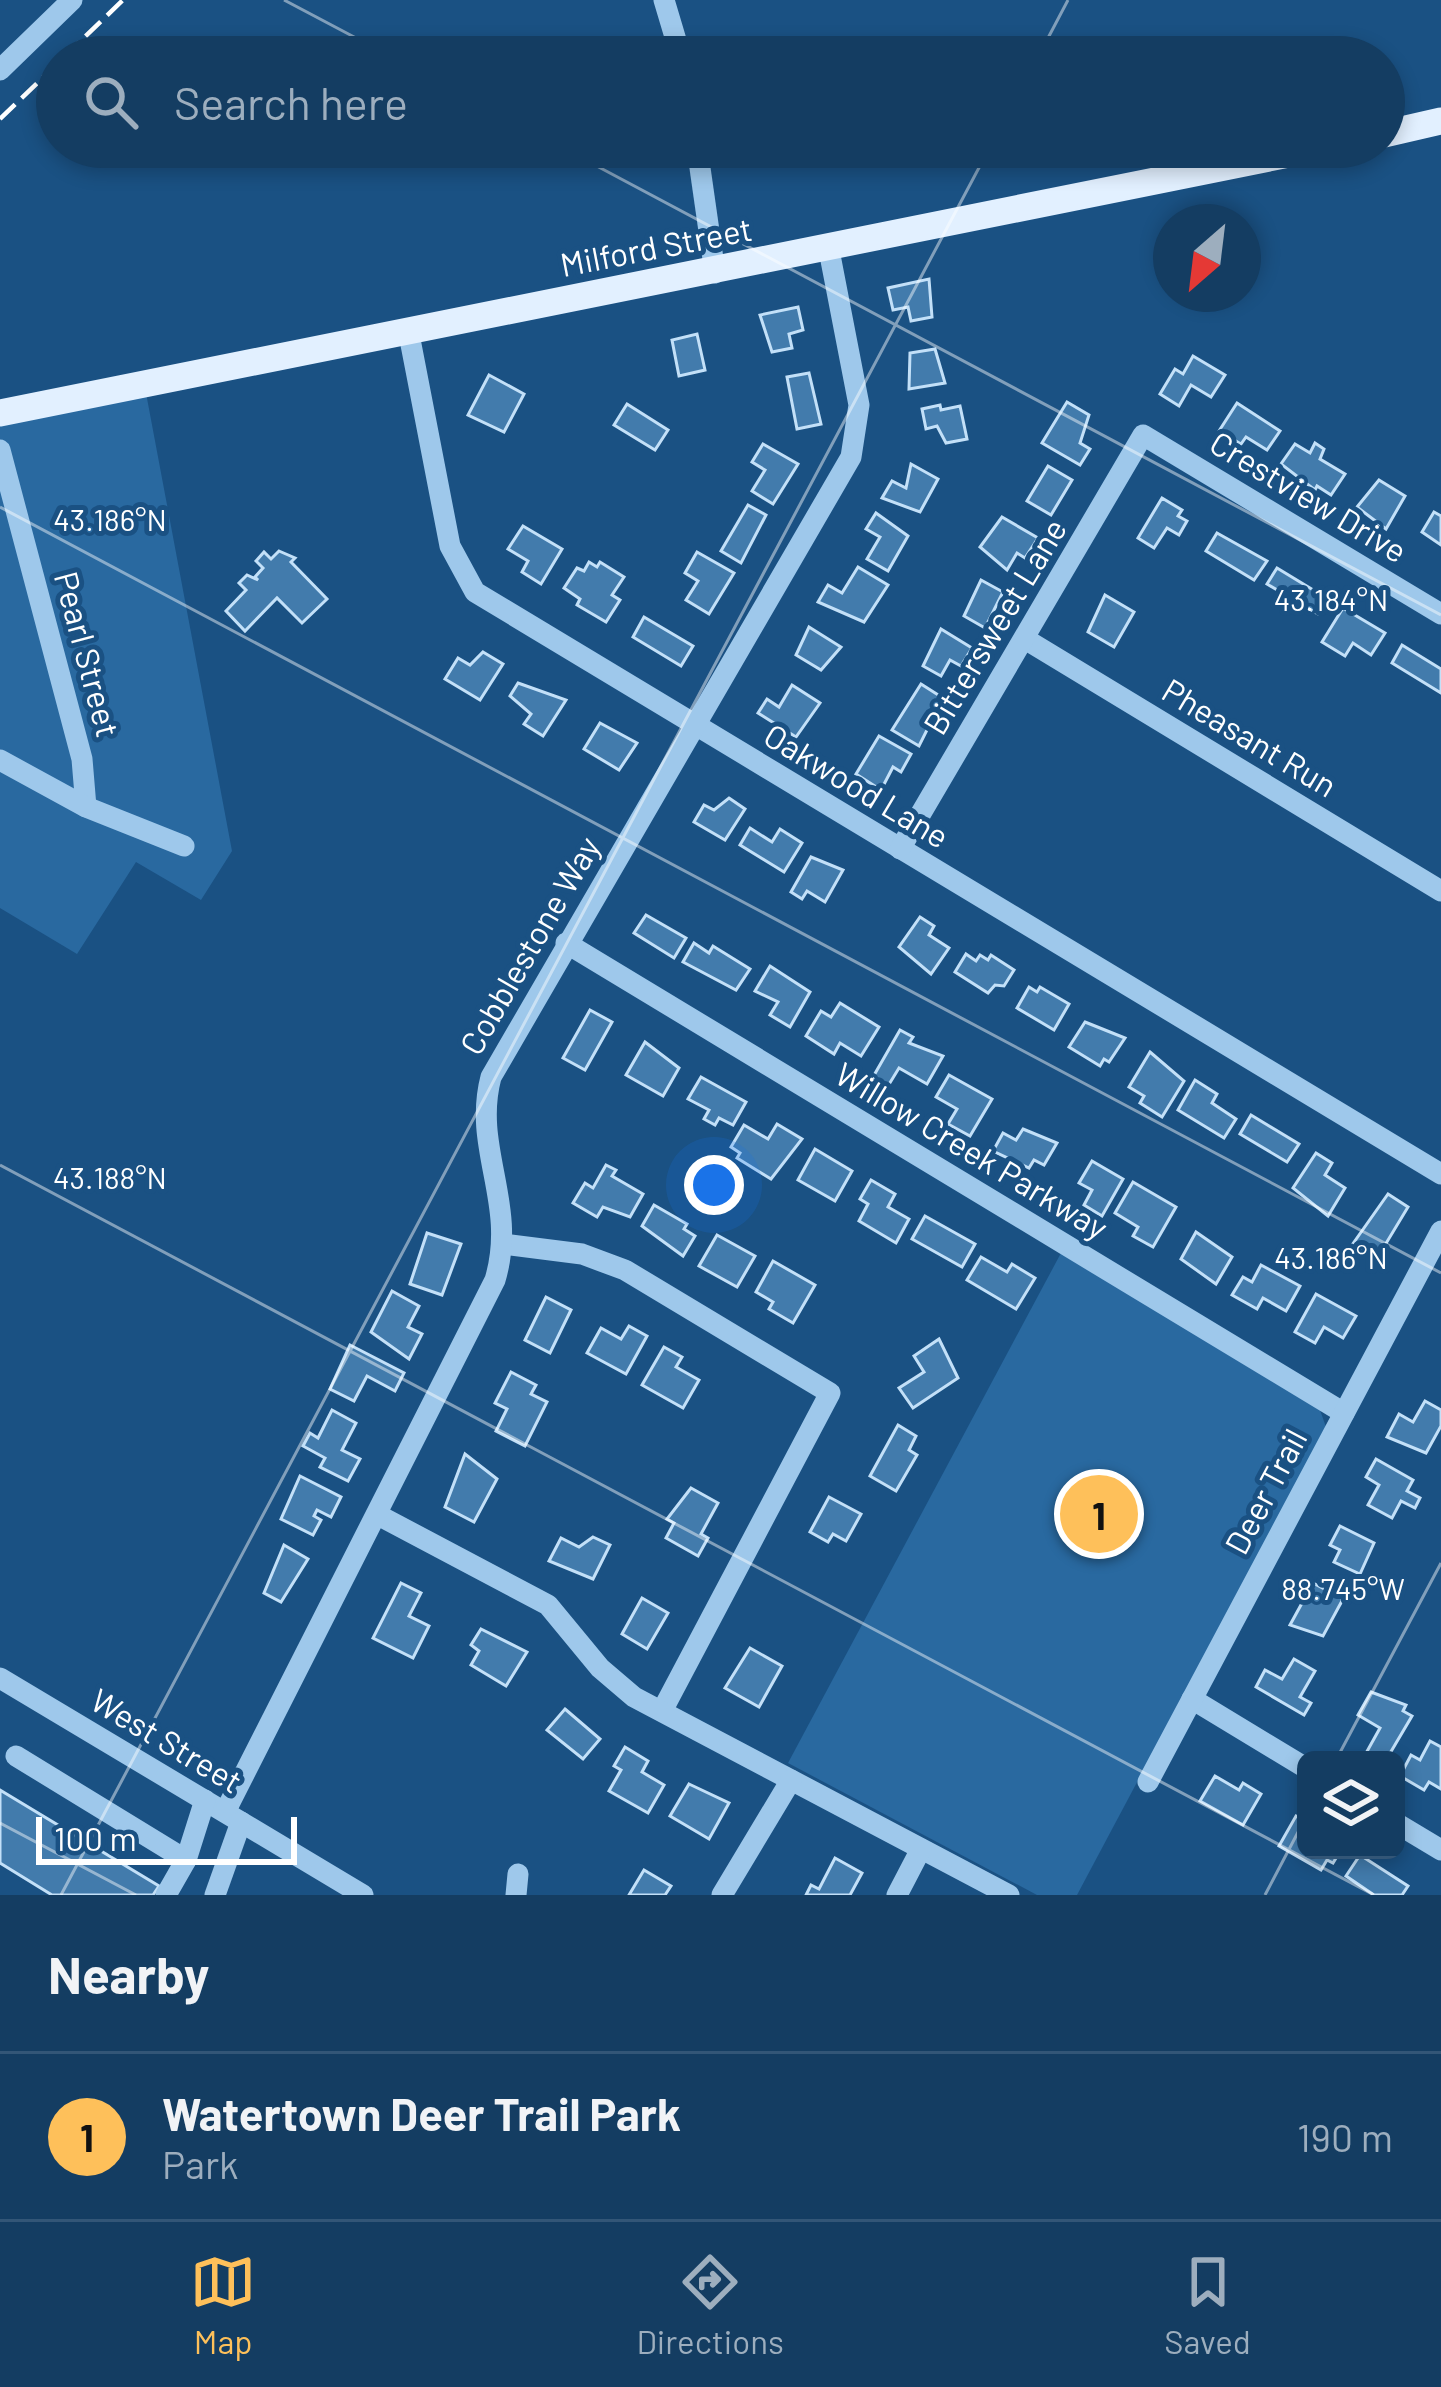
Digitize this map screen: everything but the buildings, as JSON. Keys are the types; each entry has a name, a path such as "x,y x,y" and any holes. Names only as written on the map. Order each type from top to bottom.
{"main road":[{"path":"1405,130 1441,122"},
{"name":"Milford Street","path":"0,413 1223,168"}],"street":[{"path":"0,70 73,0"},
{"path":"664,0 675,36"},
{"path":"700,168 715,273"},
{"name":"Cobblestone Way","path":"224,1811 488,1295 503,1244 505,1214 487,1144 485,1098 500,1057 857,438 859,405 829,250"},
{"name":"Oakwood Lane","path":"408,329 450,546 463,578 475,592 1441,1174"},
{"name":"Crestview Drive","path":"1143,435 1441,614"},
{"name":"Bittersweet Lane","path":"900,849 1143,435"},
{"name":"Pearl Street","path":"0,450 82,759 86,807"},
{"name":"Pheasant Run","path":"1024,639 1441,891"},
{"path":"0,760 86,807 184,846"},
{"name":"Willow Creek Parkway","path":"566,944 1344,1413"},
{"name":"Deer Trail","path":"1148,1782 1441,1231"},
{"path":"503,1244 581,1255 625,1270 830,1393 662,1711"},
{"path":"378,1515 529,1592 562,1618 616,1684 1009,1895"},
{"name":"West Street","path":"0,1678 363,1895"},
{"path":"1192,1699 1297,1763"},
{"path":"16,1756 186,1860"},
{"path":"722,1895 791,1780"},
{"path":"166,1895 224,1811"},
{"path":"215,1895 224,1811"},
{"path":"1405,1828 1441,1850"},
{"path":"897,1895 921,1849"}],"shaded area":[{"path":"146,393 232,851 201,900 136,862 77,954 0,908 0,426"},
{"path":"1061,1253 1320,1410 1326,1427 1077,1895 1037,1895 788,1763"}],"railway":[{"path":"86,36 123,0"},
{"path":"0,119 36,84"}],"place":[{"name":"Watertown Deer Trail Park","path":"1099,1514"}]}
